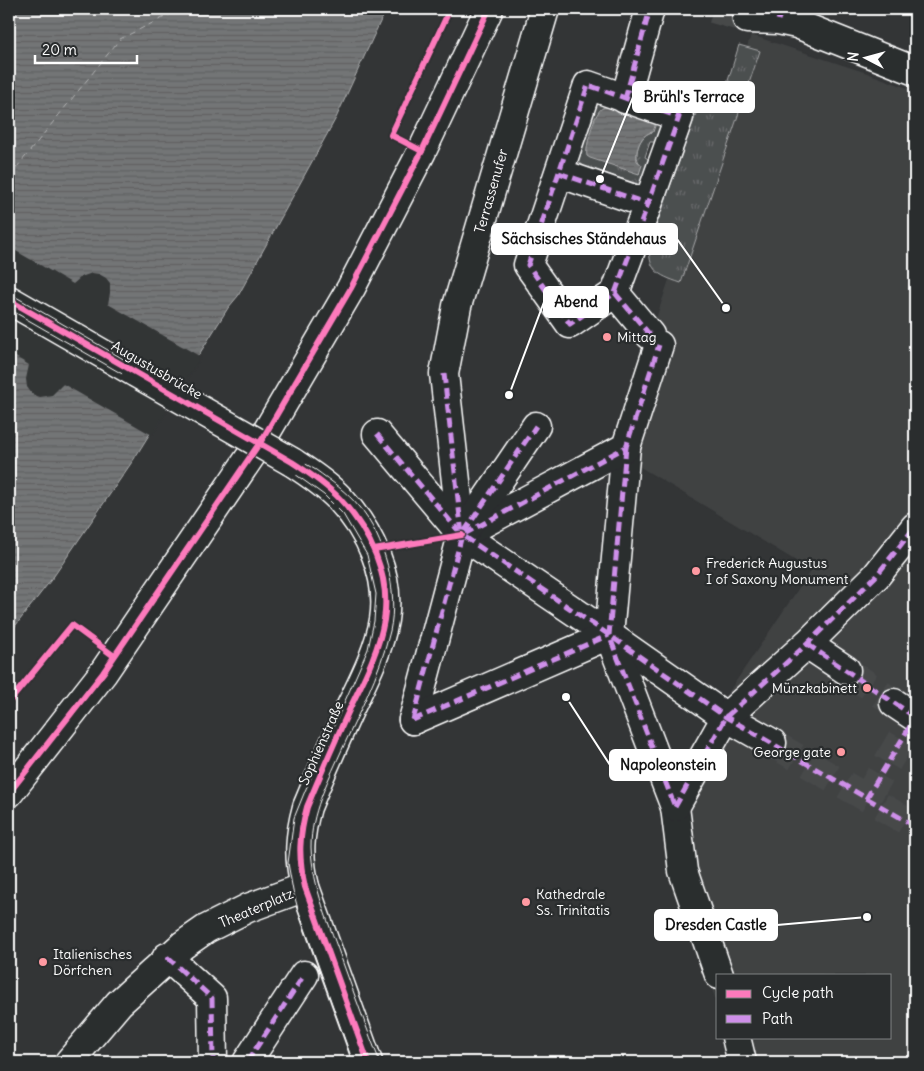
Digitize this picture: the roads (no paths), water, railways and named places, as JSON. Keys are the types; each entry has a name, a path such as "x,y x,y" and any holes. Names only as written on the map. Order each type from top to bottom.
{"street":[{"path":"9,793 103,673 263,438 351,288 422,151 489,9"},
{"name":"Terrassenufer","path":"462,535 444,374 457,306 545,9"},
{"path":"625,99 650,9"},
{"path":"747,19 780,14 797,24 915,72"},
{"path":"588,85 625,99 679,117 615,293 570,324 528,265 588,85"},
{"path":"559,172 648,204"},
{"path":"615,293 654,340 626,447 609,635 675,807 683,871 719,974"},
{"name":"Augustusbrücke","path":"9,300 292,462"},
{"path":"536,426 462,535 413,720 609,635"},
{"path":"377,434 462,535 726,717 772,743"},
{"path":"462,535 626,447"},
{"name":"Sophienstraße","path":"292,462 339,498 365,532 374,550 382,575 384,620 375,651 308,807 302,827 300,849 305,887 368,1062"},
{"path":"675,807 726,717 807,644 876,576 915,527"},
{"path":"807,644 846,670"},
{"name":"Theaterplatz","path":"69,1062 119,1003 182,945 206,929 248,908 305,887"},
{"path":"168,957 212,998 212,1062"},
{"path":"247,1062 304,976"},
{"path":"736,1038 742,1062"}],"tunnel":[{"path":"713,9 747,19"},
{"path":"846,670 894,703"},
{"path":"866,799 907,729"},
{"path":"772,743 915,826"}],"tram line":[{"path":"9,293 316,470 339,487 354,502 368,519 376,534 383,549 391,583 393,599 390,631 375,678 321,799 314,822 311,847 312,862 322,906 380,1062"},
{"path":"9,309 288,469 324,495 343,514 367,555 376,594 374,621 368,649 294,818 288,863 298,909 353,1062"}],"place":[{"name":"Brühl's Terrace","path":"600,179"},
{"name":"Sächsisches Ständehaus","path":"726,308"},
{"name":"Mittag","path":"607,337"},
{"name":"Abend","path":"509,395"},
{"name":"Frederick Augustus I of Saxony Monument","path":"696,571"},
{"name":"Münzkabinett","path":"867,688"},
{"name":"Napoleonstein","path":"566,697"},
{"name":"George gate","path":"841,752"},
{"name":"Kathedrale Ss. Trinitatis","path":"526,902"},
{"name":"Dresden Castle","path":"867,917"},
{"name":"Italienisches Dörfchen","path":"43,962"}]}
